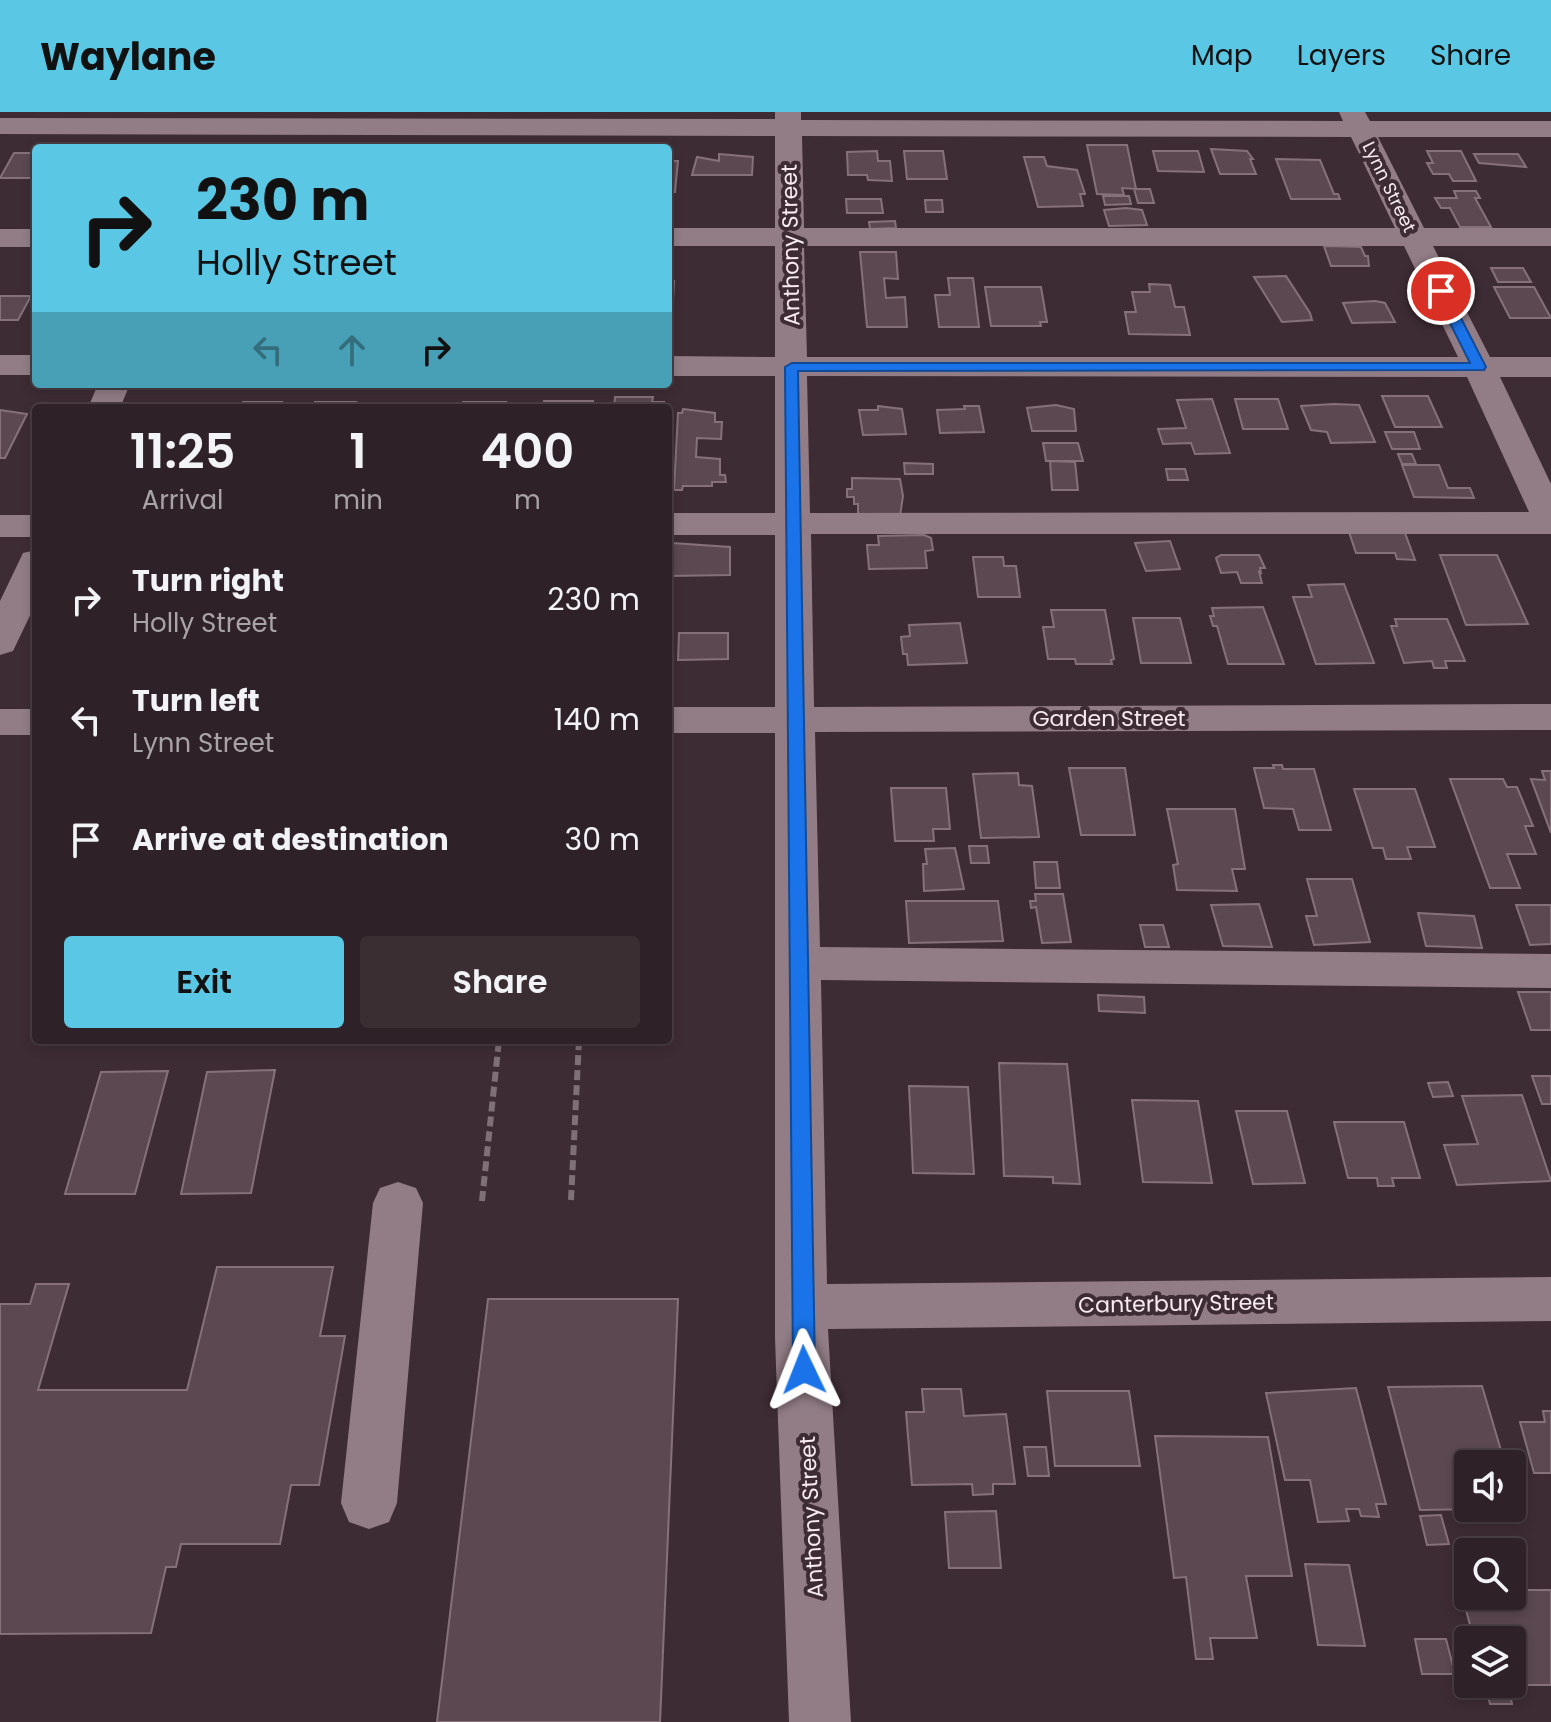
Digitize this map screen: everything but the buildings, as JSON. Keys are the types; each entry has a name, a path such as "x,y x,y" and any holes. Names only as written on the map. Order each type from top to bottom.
{"street":[{"path":"0,126 225,129 789,119 1356,120 1551,129"},
{"name":"Anthony Street","path":"789,119 802,1307 820,1722"},
{"name":"Lynn Street","path":"1356,120 1479,367 1551,522"},
{"path":"672,237 1551,237"},
{"path":"0,238 32,238"},
{"path":"0,365 32,365"},
{"path":"672,366 1551,367"},
{"path":"672,524 1551,522"},
{"path":"0,526 32,526"},
{"path":"0,643 32,570"},
{"name":"Garden Street","path":"672,720 1551,717"},
{"path":"0,722 32,722"},
{"path":"798,963 1551,971"},
{"path":"369,1503 398,1203"},
{"name":"Canterbury Street","path":"802,1307 1551,1299"}],"path":[{"path":"482,1201 499,1044"},
{"path":"571,1200 579,1044"}],"route":[{"path":"804,1370 792,367 1479,367 1441,291"}]}
